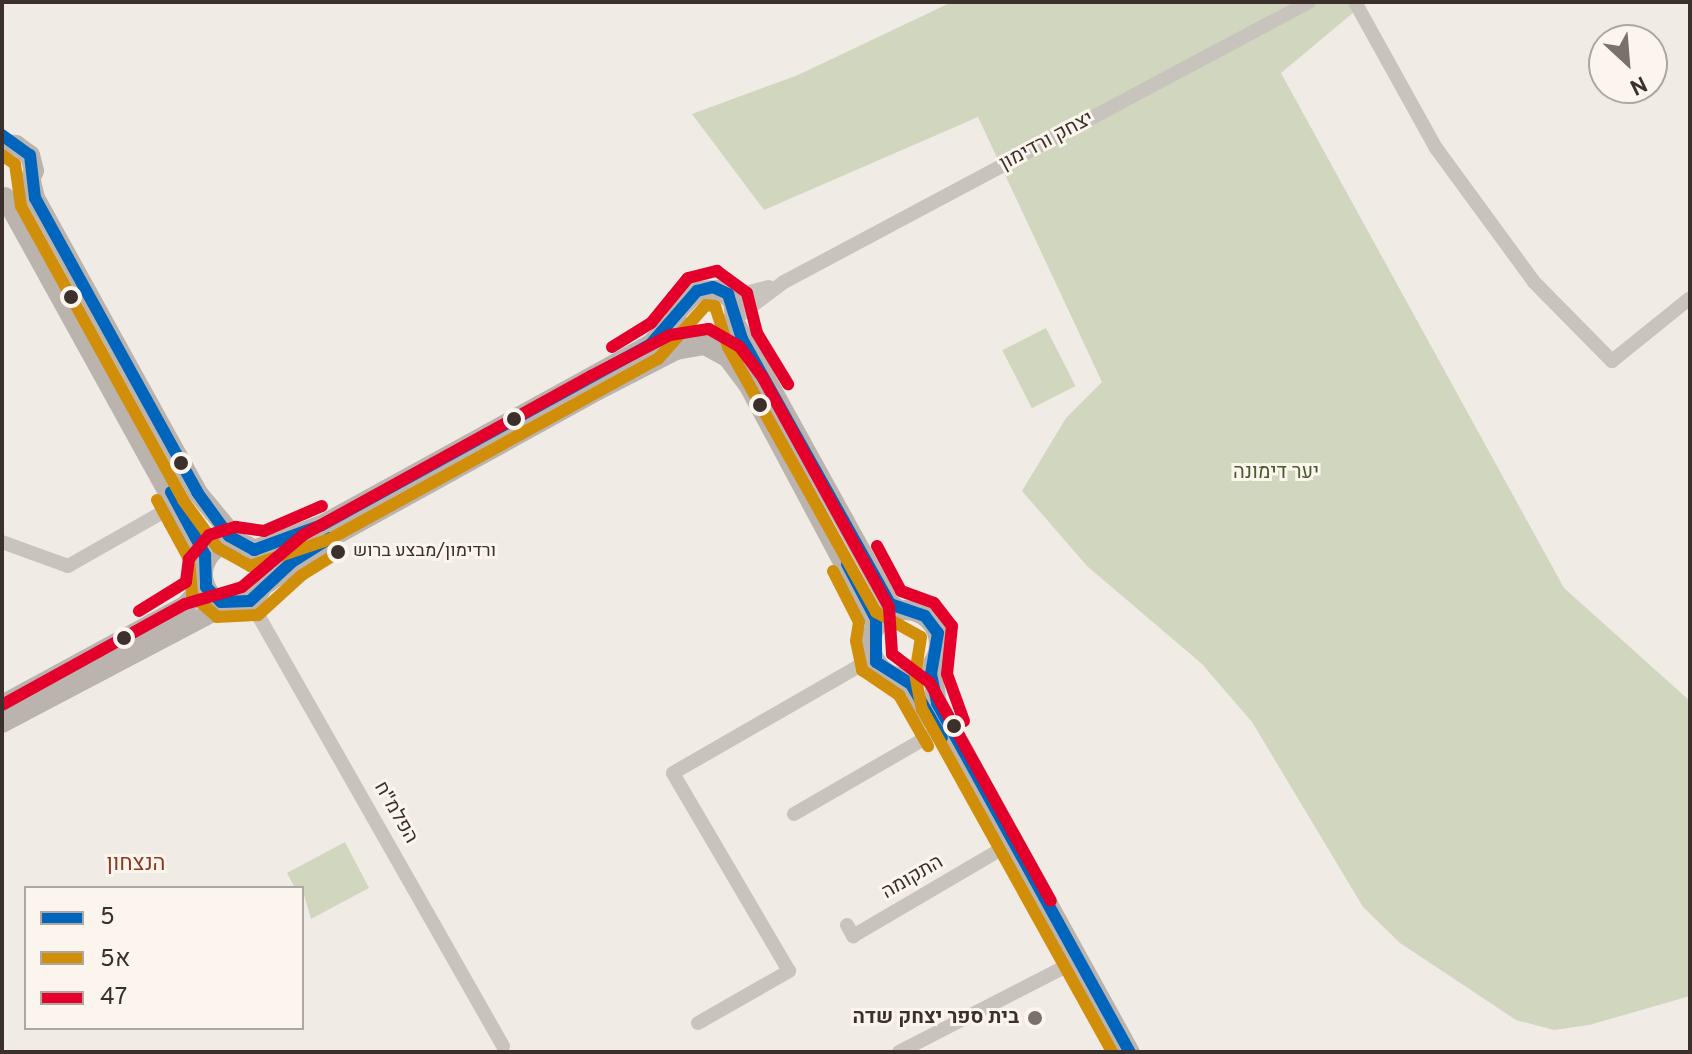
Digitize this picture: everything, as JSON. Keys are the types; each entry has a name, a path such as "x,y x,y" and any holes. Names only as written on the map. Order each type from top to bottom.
{"street":[{"name":"יצחק ורדימון","path":"734,320 784,282 1309,2"},
{"path":"1355,2 1436,148 1534,282 1612,361 1690,298"},
{"path":"5,141 30,155 35,198 197,492 264,566 257,593"},
{"path":"31,181 21,193 3,196 177,504 206,561 205,584 212,596 228,604"},
{"name":"יצחק ורדימון","path":"730,297 784,282"},
{"path":"206,561 216,549 246,546 322,525 650,345 674,321 680,306 697,291 713,287 730,297 734,320 890,604 901,611"},
{"path":"2,723 228,604 257,593 344,530 659,358 701,345 734,320"},
{"path":"674,321 683,340 728,358 749,386 877,626"},
{"path":"2,542 68,566 177,504"},
{"path":"2,705 186,605 205,584"},
{"name":"הפלמ\"ח","path":"257,593 503,1046"},
{"path":"1116,1052 917,692 903,678 884,671 875,657 872,640 877,626 901,611 915,611 932,623 939,644 932,665 937,703 1130,1052"},
{"path":"698,1023 789,971 673,773 875,657"},
{"path":"903,678 932,665"},
{"path":"794,814 938,731"},
{"name":"התקומה","path":"847,925 853,936 1003,848"},
{"path":"899,1052 1068,965"}],"green space":[{"name":"יער דימונה","path":"952,2 1366,2 1281,73 1564,588 1690,701 1690,996 1589,1025 1554,1030 1516,1020 1400,943 1363,907 1252,722 1202,664 1087,566 1022,491 1066,418 1102,382 978,117 764,210 692,114 798,75"},
{"path":"1046,328 1076,386 1032,408 1002,350"},
{"path":"345,842 369,888 311,919 304,886 294,886 287,873"}],"transit line":[{"name":"5","path":"2,135 30,155 35,198 197,492 229,536 254,550 322,525 650,345 697,291 713,287 728,294 742,339 890,604 925,616 938,633 931,674 937,703 1130,1052"},
{"name":"5א","path":"2,155 15,164 21,206 183,500 218,548 250,566 330,539 658,359 706,305 715,306 728,347 876,612 921,637 915,674 922,709 1112,1052"},
{"name":"47","path":"612,347 651,323 688,278 717,271 747,293 757,333 788,384"},
{"name":"47","path":"2,705 185,604 242,587 303,535 591,376 670,335 709,329 739,346 763,378 889,607 892,654 930,683 1051,901"},
{"name":"5","path":"171,492 205,555 206,587 221,602 250,601 292,562 330,538"},
{"name":"5א","path":"157,500 189,559 192,595 217,617 258,615 302,575 339,552"},
{"name":"47","path":"139,611 186,582 189,559 209,535 236,527 264,531 322,506"},
{"name":"47","path":"877,546 901,591 934,603 952,626 947,674 964,721"},
{"name":"5","path":"847,564 876,619 876,662 911,684 942,738"},
{"name":"5א","path":"833,571 859,622 856,641 862,670 899,695 928,746"}],"place":[{"name":"ורדימון/מבצע ברוש","path":"338,552"},
{"name":"בית ספר יצחק שדה","path":"1035,1018"}],"district":[{"name":"הנצחון","path":"136,865"}]}
